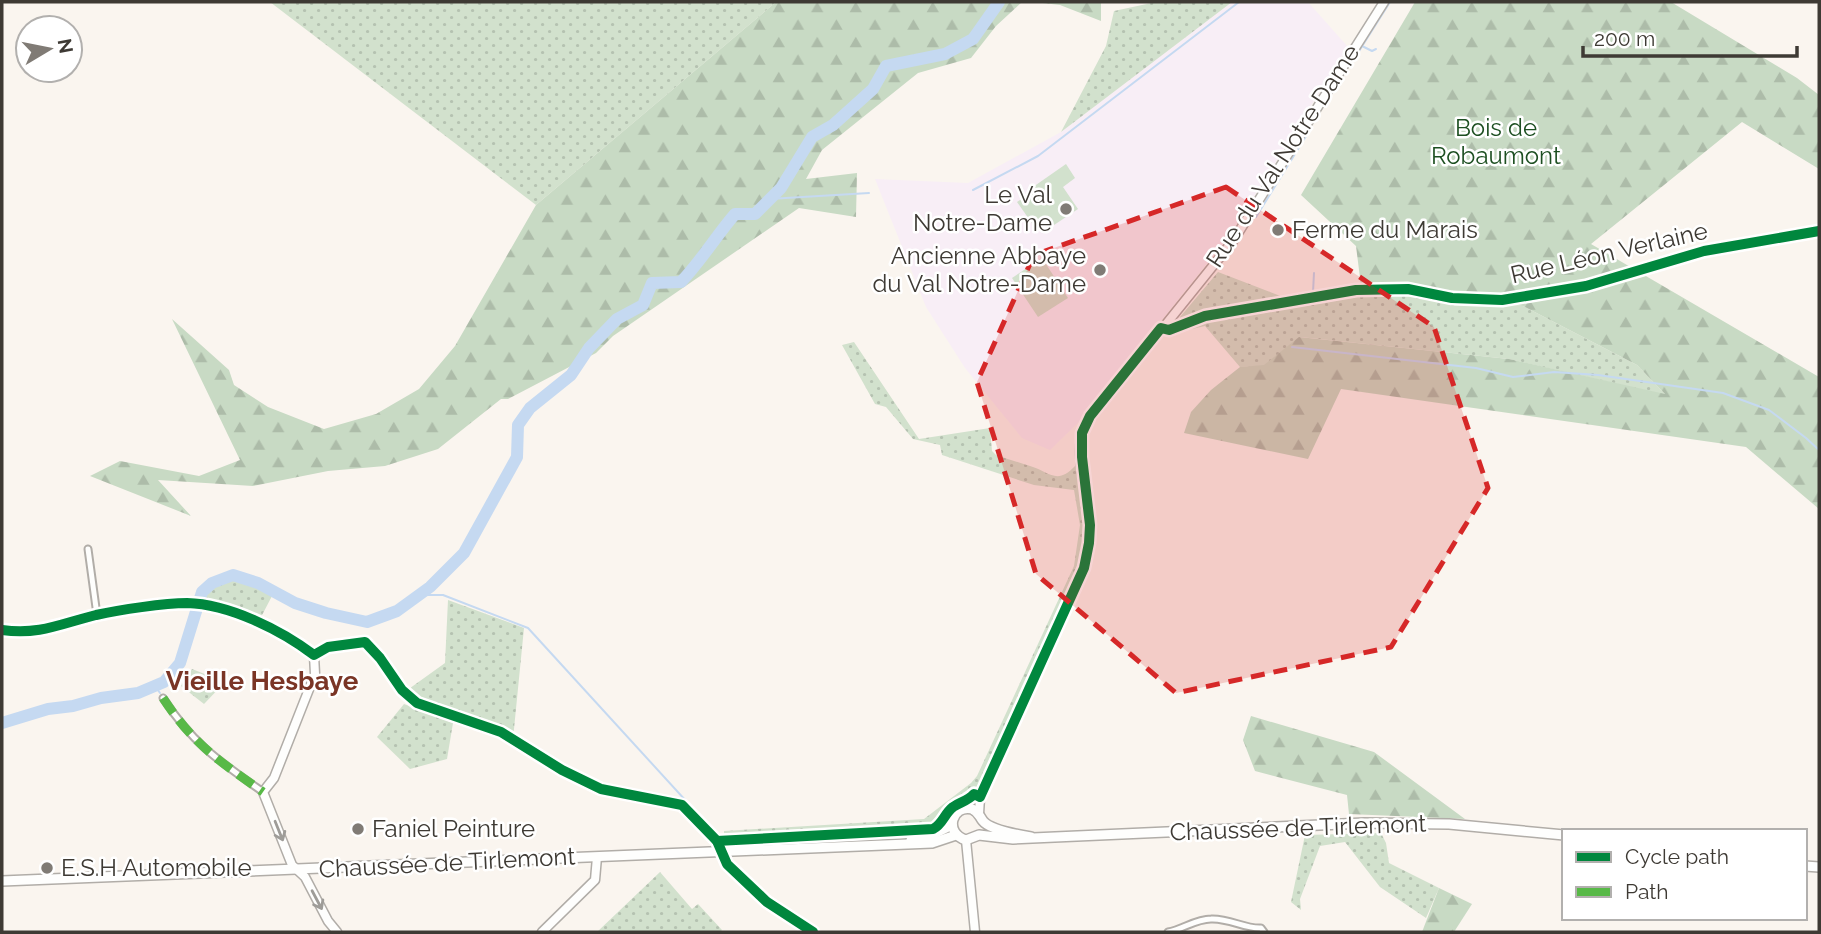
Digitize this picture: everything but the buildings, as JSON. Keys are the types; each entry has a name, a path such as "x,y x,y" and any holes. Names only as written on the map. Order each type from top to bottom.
{"main road":[{"name":"Chaussée de Tirlemont","path":"891,844 930,836 952,825 957,813 968,808 981,818 1014,834 1031,837"},
{"path":"979,835 981,818"},
{"name":"Chaussée de Tirlemont","path":"966,840 979,835 1013,839 1364,823 1449,824 1562,835"},
{"path":"952,825 956,835 966,840"},
{"name":"Chaussée de Tirlemont","path":"2,881 932,843 956,835"}],"street":[{"name":"Rue du Val Notre Dame","path":"968,808 980,797 1084,568 1090,533 1082,433 1090,416 1233,240 1384,2"},
{"name":"Rue Léon Verlaine","path":"1161,328 1169,330 1205,316 1356,290 1408,289 1452,298 1502,300 1586,286 1704,251 1819,231"},
{"path":"88,549 97,615"},
{"path":"2,630 21,633 44,631 97,615 186,603 246,616 314,655"},
{"path":"314,655 328,648 365,642 380,658"},
{"path":"263,792 274,778 315,674 314,655"},
{"path":"163,698 180,723 204,749 263,792 292,865 304,877 337,932"},
{"name":"Rue du Val Notre Dame","path":"980,797 981,818"},
{"path":"966,840 975,932"},
{"path":"722,851 727,863 767,902 813,932"},
{"path":"541,932 595,880 597,857"},
{"path":"1168,932 1211,919 1239,922 1254,930 1261,928 1264,932"}],"highlighted area":[{"path":"1226,187 1434,327 1488,488 1391,647 1176,693 1036,574 977,382 1034,255"}],"shaded area":[{"name":"Le Val Notre-Dame","path":"1232,2 1308,2 1348,47 1229,236 1085,416 1050,450 1022,438 965,368 926,307 875,179 968,183 1061,132"}],"green space":[{"path":"270,2 776,2 536,205"},
{"path":"776,2 1022,2 996,26 971,58 918,73 822,150 806,179 857,173 856,217 799,208 613,336 596,353 508,399 501,399 438,449 385,466 328,471 253,486 158,480 191,516 90,476 120,461 199,476 240,460 172,319 229,370 234,385 268,407 324,429 376,414 419,389 455,346 536,205"},
{"path":"1034,2 1101,2 1101,21 1060,5"},
{"path":"1156,2 1232,2 1061,132 1106,46 1114,11"},
{"name":"Bois de Robaumont","path":"1415,2 1671,2 1797,78 1819,95 1819,169 1742,122 1591,244 1819,377 1819,509 1746,447 1341,389 1308,459 1184,433 1191,412 1211,390 1240,367 1264,365 1299,337 1509,359 1665,394 1637,365 1523,306 1361,286 1356,246 1301,195"},
{"path":"1066,164 1075,178 1063,187 1078,209 1054,225 1048,216 1034,226 1017,202"},
{"path":"1042,258 1068,298 1038,317 1012,278"},
{"path":"1218,272 1283,297 1361,286 1523,306 1637,365 1666,395 1509,359 1300,337 1264,366 1240,367 1205,326 1192,329 1193,318 1181,320 1180,317"},
{"path":"854,342 919,439 990,428 992,451 996,455 1053,476 1064,475 1076,465 1084,522 1082,561 977,793 972,792 967,800 954,805 937,825 912,829 724,838 724,831 924,819 971,783 977,776 1074,566 1080,525 1074,490 1034,485 942,455 940,445 913,439 886,407 875,404 842,345"},
{"path":"234,580 259,588 272,596 260,619 244,611 203,600 214,586"},
{"path":"448,600 524,628 513,739 499,730 414,699 406,691 445,663"},
{"path":"192,669 225,682 204,704 181,686"},
{"path":"404,704 453,723 447,759 410,769 377,737"},
{"path":"1251,716 1374,752 1465,819 1349,814 1347,795 1255,771 1243,740"},
{"path":"1381,833 1386,843 1389,863 1439,888 1426,918 1380,887 1345,842 1320,846 1300,899 1301,910 1291,902 1305,835"},
{"path":"660,872 692,909 698,904 722,930 597,932"},
{"path":"1439,888 1472,904 1454,932 1422,932"}],"waterway":[{"path":"2,723 48,709 138,693 164,682 180,663 202,592 212,583 233,575 258,583 295,603 326,613 367,622 397,611 430,587 464,553 517,457 518,425 530,408 571,375 589,348 617,319 643,305 652,283 681,282 735,214 755,214 781,188 812,137 833,125 873,89 886,66 945,54 973,39 999,2"},
{"path":"973,190 1038,156 1239,2"},
{"path":"1354,59 1390,2"},
{"path":"1362,46 1372,51 1376,49"},
{"path":"1256,217 1311,128"},
{"path":"769,199 869,193"},
{"path":"1313,292 1314,273"},
{"path":"1292,347 1476,368 1513,377 1554,372 1598,375 1723,393 1769,410 1819,450"},
{"path":"419,595 443,595 528,628 719,837"},
{"path":"155,686 160,693"}],"marked path":[{"path":"163,698 196,740 263,792"}],"cycle path":[{"path":"717,841 933,829 953,807 974,794 980,797 1084,568 1090,525 1082,433 1090,416 1161,328 1169,330 1205,316 1356,290 1408,289 1452,298 1502,300 1586,286 1704,251 1819,231"},
{"path":"2,630 39,630 117,611 187,603 203,604 237,613 286,636 314,655 328,647 365,642 380,658 402,690 417,703 501,732 562,770 601,789 682,805 717,841 727,864 767,902 813,932"}],"place":[{"name":"Le Val Notre-Dame","path":"1066,209"},
{"name":"Ferme du Marais","path":"1278,230"},
{"name":"Ancienne Abbaye du Val Notre-Dame","path":"1100,270"},
{"name":"Faniel Peinture","path":"358,829"},
{"name":"E.S.H Automobile","path":"47,868"}],"district":[{"name":"Vieille Hesbaye","path":"262,681"}]}
